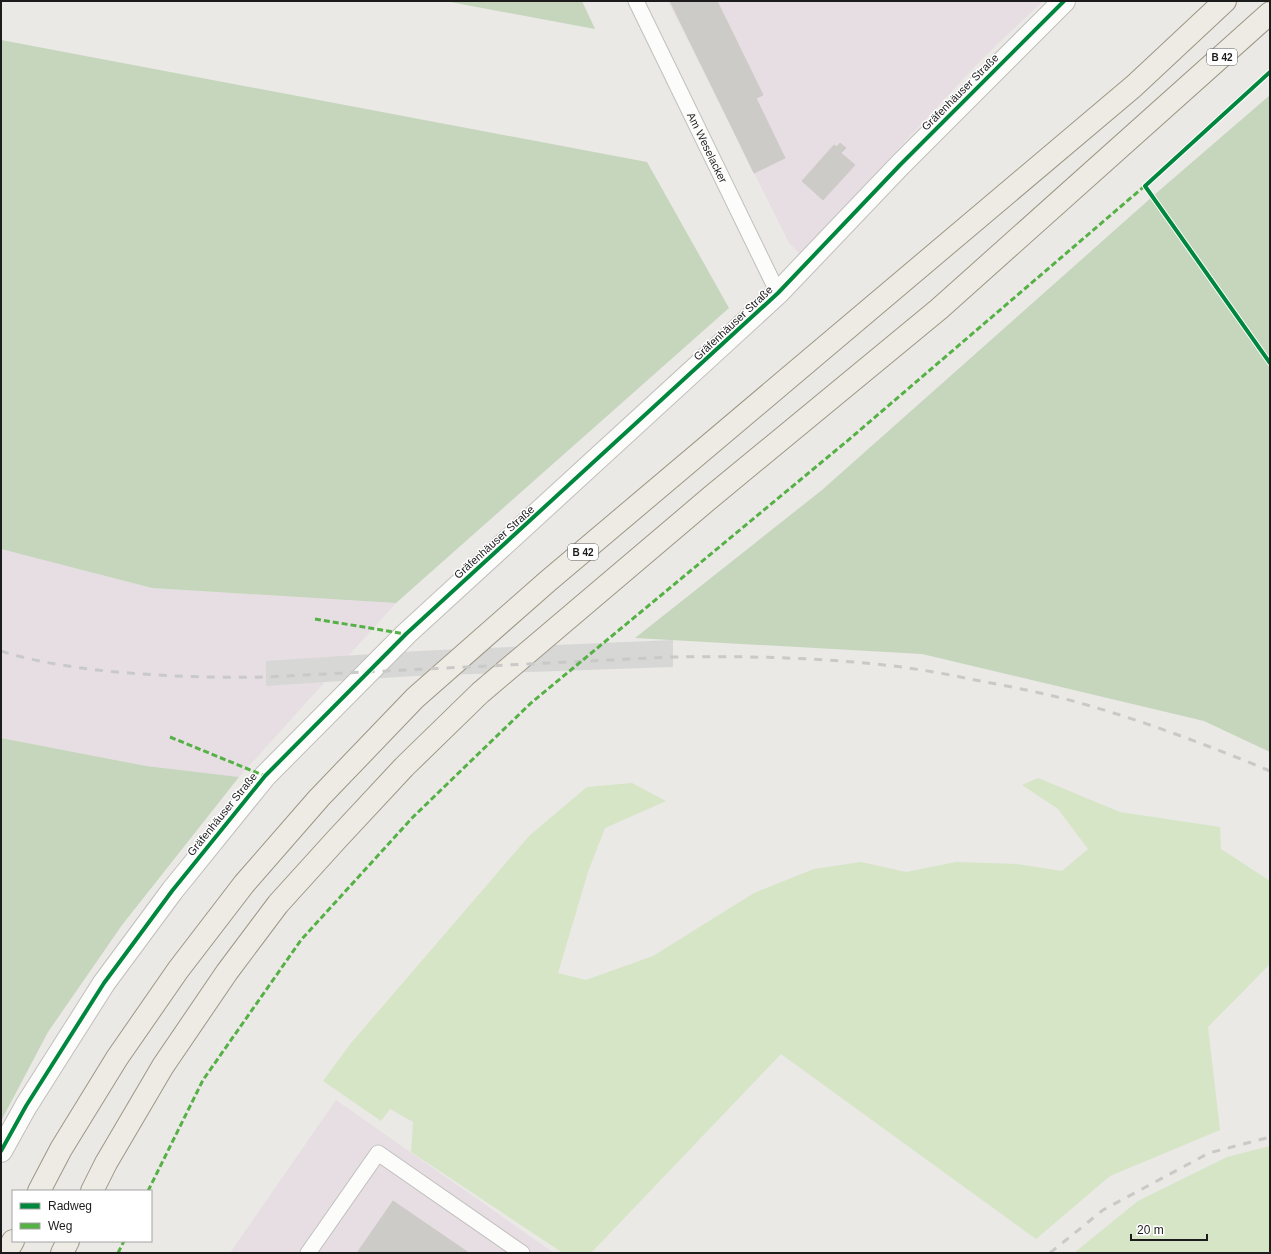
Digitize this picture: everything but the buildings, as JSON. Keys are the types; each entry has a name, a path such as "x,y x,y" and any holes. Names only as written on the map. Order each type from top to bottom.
{"main road":[{"name":"B 42","path":"40,1190 62,1149 117,1058 178,970 244,884 309,810 415,698 561,571 1134,86 1225,1"},
{"name":"B 42","path":"92,1190 106,1163 163,1066 227,972 278,904 404,767 480,693 717,492 939,309 1270,13"},
{"path":"6,1253 12,1242"},
{"path":"62,1253 68,1242"}],"street":[{"name":"Gräfenhäuser Straße","path":"1,1150 26,1106 104,983 172,891 265,776 406,634 778,293 900,165 1064,1"}],"lane":[{"name":"Am Weselacker","path":"636,1 778,293"},
{"path":"308,1253 378,1153 522,1253"}],"shaded area":[{"path":"668,1 1043,1 982,59 800,254 789,243"},
{"path":"1,549 152,588 396,603 239,777 146,766 1,738"},
{"path":"336,1100 554,1253 230,1253"}],"green space":[{"path":"445,1 582,1 595,29"},
{"path":"1,40 647,162 729,308 396,603 152,588 1,549"},
{"path":"1270,95 1270,752 1204,721 922,654 635,638 822,490 1161,189"},
{"path":"1,738 146,766 239,777 122,925 48,1032 1,1121"},
{"path":"1038,778 1120,812 1220,827 1221,849 1270,881 1270,964 1208,1027 1220,1130 1110,1176 1036,1239 781,1054 591,1253 563,1253 411,1152 413,1122 390,1109 381,1121 323,1081 351,1043 530,835 587,787 632,783 666,801 605,828 588,872 558,973 586,980 653,956 754,893 814,869 861,862 906,872 956,862 1017,864 1062,871 1088,849 1058,809 1022,785"},
{"path":"1270,1146 1270,1253 1074,1253 1138,1201 1227,1157"}],"pier":[{"path":"673,640 673,667 414,676 266,686 266,661 418,651"}],"railway":[{"path":"1,651 48,663 97,670 160,675 222,677 264,677 670,657 772,658 874,664 950,675 1073,701 1156,727 1270,771"},
{"path":"1050,1253 1103,1210 1209,1153 1270,1137"}],"marked path":[{"path":"148,1190 203,1080 301,940 413,817 531,703 846,442 1147,184"},
{"path":"315,619 406,634"},
{"path":"170,737 265,776"},
{"path":"118,1253 124,1242"}],"cycle path":[{"path":"1,1151 26,1106 104,983 172,891 265,776 406,634 778,293 900,165 1064,1"},
{"path":"1270,72 1145,186 1270,363"}]}
